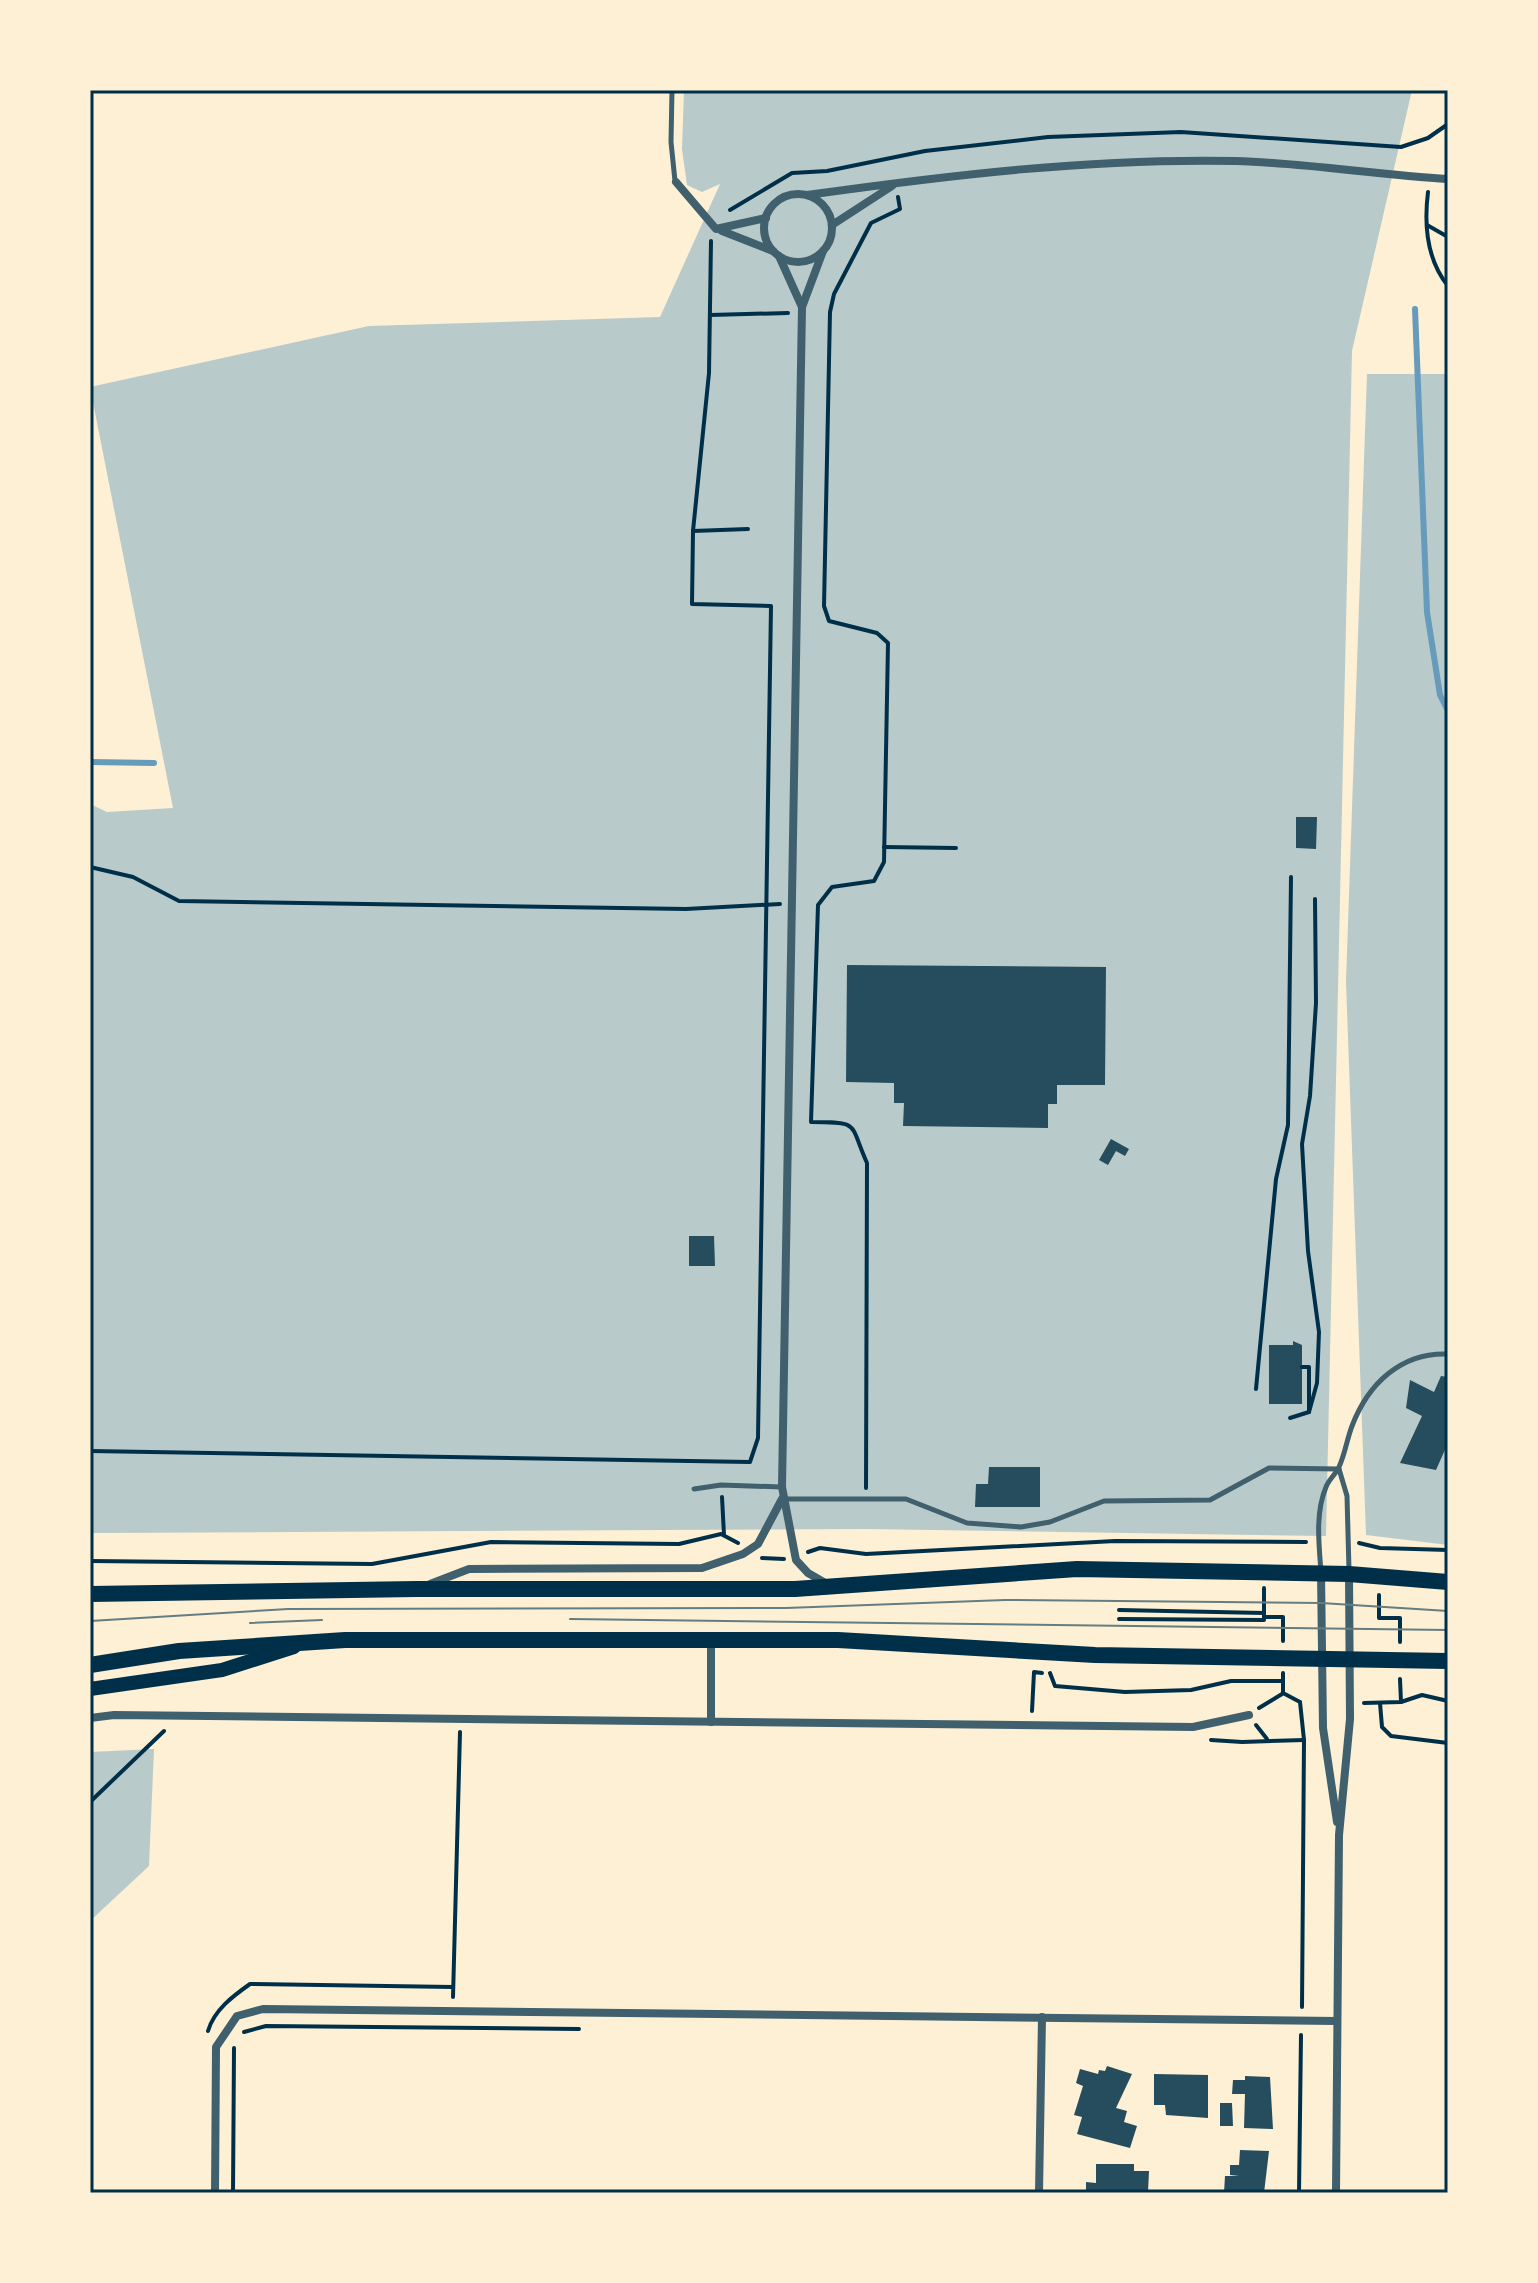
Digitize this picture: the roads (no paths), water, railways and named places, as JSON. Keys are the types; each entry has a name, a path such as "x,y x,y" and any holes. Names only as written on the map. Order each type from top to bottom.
{"highway":[{"path":"90,1594 838,1588 1077,1569 1321,1573 1448,1582"},
{"path":"90,1665 179,1651 314,1641 711,1639 838,1640 1095,1655 1448,1661"}],"main road":[{"path":"90,1689 222,1670 314,1641"}],"street":[{"path":"802,309 765,235 766,218 773,205 786,196 1021,167 1121,161 1239,161 1448,179"},
{"path":"676,182 721,231 798,262 812,259 823,251"},
{"path":"832,225 896,183"},
{"path":"807,195 827,210 832,225 830,239 802,309 782,1499 790,1519 793,1551 801,1567 814,1578 838,1588"},
{"path":"721,231 766,218"},
{"path":"416,1589 469,1569 687,1570 734,1557 758,1544 782,1499"},
{"path":"1321,1573 1323,1728 1339,1835"},
{"path":"1336,2193 1339,1835 1350,1719 1349,1574"},
{"path":"711,1639 711,1722"},
{"path":"90,1718 114,1715 1193,1727 1249,1715"},
{"path":"215,2193 216,2047 237,2016 263,2009 1337,2021"},
{"path":"1039,2193 1042,2017"}],"lane":[{"path":"672,90 671,142 676,182"},
{"path":"1321,1573 1320,1514 1326,1486 1339,1469 1356,1414 1380,1380 1404,1363 1426,1355 1448,1354"},
{"path":"782,1499 912,1500 967,1523 1021,1527 1050,1522 1104,1501 1210,1500 1228,1492 1256,1472 1274,1467 1339,1469"},
{"path":"1339,1469 1347,1496 1349,1574"},
{"path":"694,1489 721,1485 782,1487"}],"waterway":[{"path":"1415,309 1427,612 1440,695 1448,711"},
{"path":"90,762 154,763"}],"tram line":[{"path":"90,1621 288,1609 786,1608 1005,1600 1321,1603 1448,1611"},
{"path":"570,1619 1448,1630"},
{"path":"250,1623 322,1620"}]}
